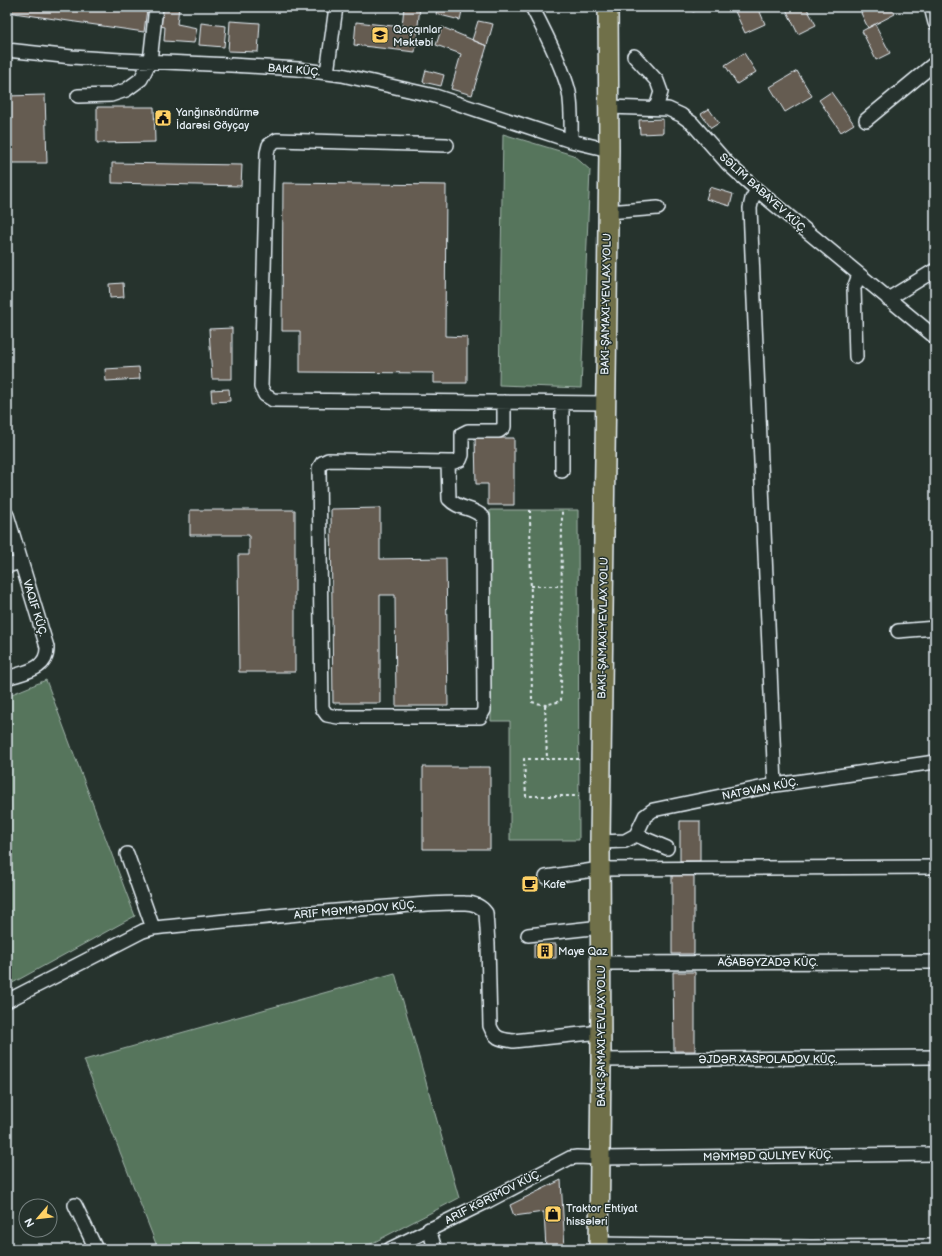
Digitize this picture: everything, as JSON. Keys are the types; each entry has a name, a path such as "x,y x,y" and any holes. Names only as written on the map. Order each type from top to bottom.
{"highway":[{"path":"599,1247 601,1060 600,842 609,150 608,7"}],"street":[{"path":"78,96 111,95 126,90 141,79 150,62 156,7"},
{"path":"327,73 336,7"},
{"path":"532,7 558,61 568,91 572,114 571,141"},
{"path":"931,7 935,23"},
{"path":"7,50 72,57 231,65 327,73 378,82 435,96 571,141 609,150"},
{"path":"634,56 657,81 661,92 656,108"},
{"path":"866,120 935,63"},
{"name":"SƏLIM BABAYEV KÜÇ.","path":"608,106 668,109 681,115 692,123 728,164 757,190 935,337"},
{"path":"447,145 277,140 269,144 267,153 261,388 265,395 273,400 605,403"},
{"path":"757,190 752,199 750,208 775,785"},
{"path":"608,212 658,208"},
{"path":"888,299 935,270"},
{"path":"856,357 854,288 859,275"},
{"path":"448,462 449,499 454,504 476,511 483,517 484,710 480,717 338,717 327,715 322,708 319,468 322,463 328,460 454,462 460,460 462,455 462,434 468,431 499,432 504,427 504,402"},
{"path":"562,403 562,471"},
{"name":"VAQIF KÜÇ.","path":"7,518 47,648 47,655 41,665 32,670 7,678"},
{"path":"7,566 21,562"},
{"path":"898,631 935,628"},
{"name":"NATƏVAN KÜÇ.","path":"636,835 645,816 653,810 775,785 935,762"},
{"path":"600,842 625,841 636,835 668,848"},
{"path":"127,854 153,928"},
{"path":"546,877 600,869 935,866"},
{"name":"ARIF MƏMMƏDOV KÜÇ.","path":"7,1001 143,931 153,928 352,909 420,904 465,903 472,904 483,909 486,913 490,1026 493,1034 500,1039 513,1041 601,1032"},
{"path":"528,935 601,927"},
{"name":"AĞABƏYZADƏ KÜÇ.","path":"601,963 935,962"},
{"name":"ƏJDƏR XASPOLADOV KÜÇ.","path":"601,1060 935,1057"},
{"name":"MƏMMƏD QULIYEV KÜÇ.","path":"600,1158 935,1154"},
{"name":"ARIF KƏRIMOV KÜÇ.","path":"390,1249 488,1201 570,1158 600,1158"},
{"path":"75,1205 96,1249"},
{"path":"429,1229 435,1249"},
{"path":"599,1247 935,1246"}],"path":[{"path":"530,510 532,702 545,705 561,701 562,510"},
{"path":"531,586 562,586"},
{"path":"545,705 548,759"},
{"path":"579,758 524,759 526,796 579,796"}],"green space":[{"path":"503,134 573,155 590,170 581,388 499,385"},
{"path":"490,510 578,510 579,840 510,840 510,721 491,721"},
{"path":"46,680 135,916 7,986 7,696"},
{"path":"395,973 459,1198 361,1249 158,1249 84,1060"}],"building":[{"path":"7,7 135,7 147,9 144,32 7,12"},
{"path":"163,7 179,7 177,24 197,28 194,43 164,41 165,27 161,26"},
{"path":"404,7 420,7 415,52 354,45 356,22 402,27"},
{"path":"438,7 446,7 462,11 460,20 436,14"},
{"path":"690,7 702,7 693,12"},
{"path":"733,7 758,7 765,24 745,33"},
{"path":"785,7 806,7 816,25 798,34"},
{"path":"872,7 891,7 895,14 868,28 861,13"},
{"path":"230,21 260,23 258,52 228,51"},
{"path":"478,21 493,24 487,46 472,40"},
{"path":"201,23 226,26 224,47 199,45"},
{"path":"875,24 890,53 876,60 862,31"},
{"path":"442,27 487,46 472,95 451,89 461,54 436,45"},
{"path":"744,53 756,72 737,84 725,65"},
{"path":"426,70 444,75 441,86 423,82"},
{"path":"797,71 812,96 785,112 770,87"},
{"path":"831,92 854,124 841,132 819,100"},
{"path":"45,95 47,163 7,163 7,96"},
{"path":"97,107 154,107 155,142 97,143"},
{"path":"709,109 719,123 711,128 701,114"},
{"path":"663,119 663,133 640,134 639,120"},
{"path":"112,163 242,165 241,186 112,183"},
{"path":"283,183 446,185 445,336 467,337 467,383 434,383 434,373 300,372 300,331 282,331"},
{"path":"710,187 733,194 730,206 706,199"},
{"path":"123,283 124,297 110,298 109,284"},
{"path":"232,328 232,379 212,379 209,329"},
{"path":"139,367 140,379 106,381 105,369"},
{"path":"229,389 230,401 212,402 211,390"},
{"path":"475,438 514,438 514,505 488,505 488,484 476,484"},
{"path":"380,508 380,559 446,558 448,706 396,706 395,595 380,595 380,703 333,703 331,509"},
{"path":"190,510 295,510 295,672 239,672 238,555 249,555 249,535 190,535"},
{"path":"423,767 490,767 490,849 423,849"},
{"path":"680,821 700,821 700,861 680,861"},
{"path":"672,875 694,875 694,954 672,954"},
{"name":"Maye Qaz","path":"534,944 556,944 556,958 534,958"},
{"path":"673,972 695,972 695,1051 674,1051"},
{"path":"561,1180 565,1249 546,1249 544,1212 514,1216 510,1205"}],"place":[{"name":"Qaçqınlar Məktəbi","path":"380,35"},
{"name":"Yanğınsöndürmə İdarəsi Göyçay","path":"163,118"},
{"name":"Kafe","path":"530,884"},
{"name":"Maye Qaz","path":"545,951"},
{"name":"Traktor Ehtiyat hissələri","path":"553,1214"}]}
